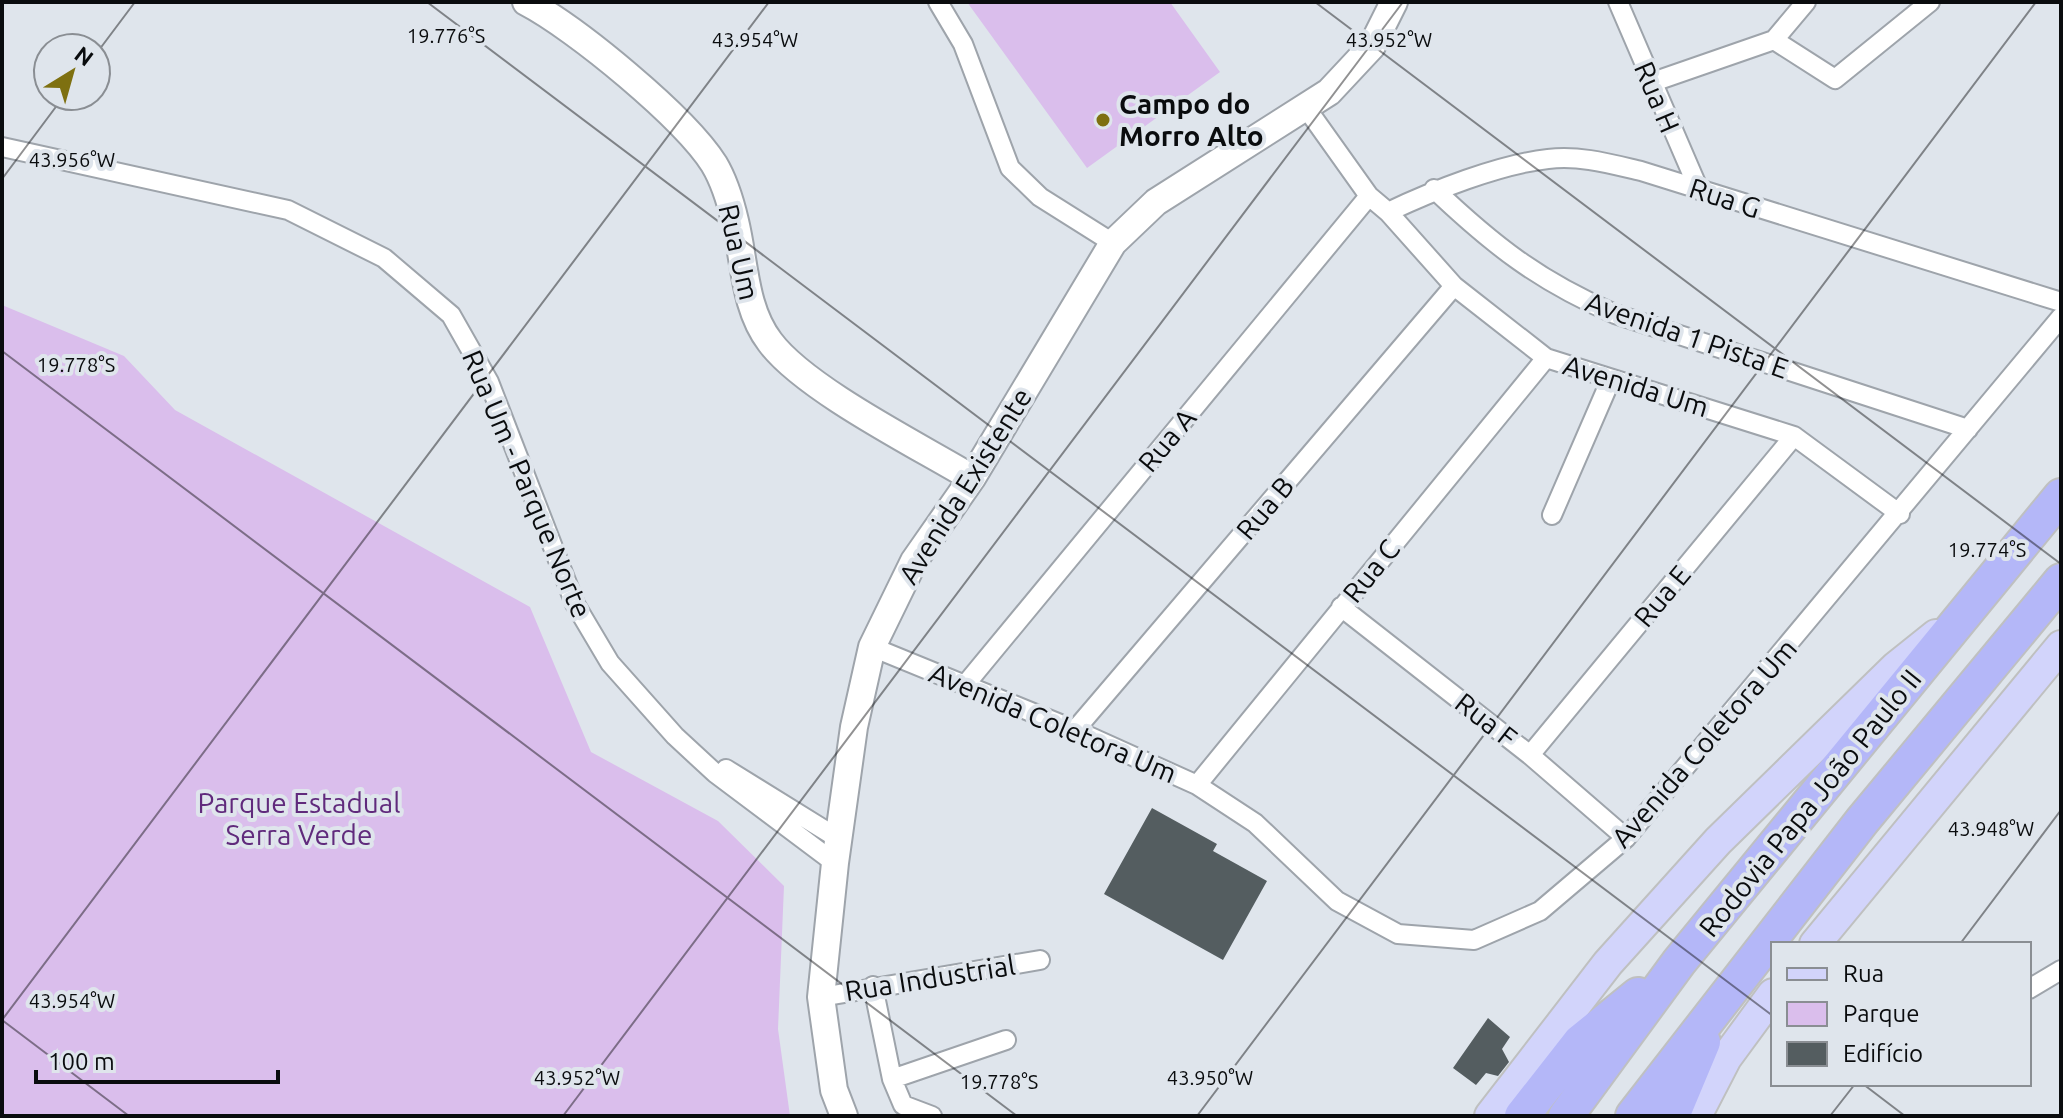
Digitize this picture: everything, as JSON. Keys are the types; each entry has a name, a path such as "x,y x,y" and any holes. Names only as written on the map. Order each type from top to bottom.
{"highway":[{"name":"Rodovia Papa João Paulo II","path":"1566,1116 1679,962 2061,496"},
{"name":"Rodovia Papa João Paulo II","path":"1633,1116 1721,999 2061,581"},
{"path":"1522,1116 1580,1042 1679,962"},
{"path":"1672,1116 1721,999"}],"main road":[{"path":"1490,1116 1608,963 1718,841 1896,667 1970,609"},
{"path":"1817,942 2061,646"},
{"path":"1696,1116 1726,1058 1771,997"}],"street":[{"name":"Rua Um","path":"526,2 545,12 620,71 686,131 715,166 735,219 754,315 771,344 803,373 972,478"},
{"path":"938,2 963,44 1010,168 1040,197 1113,243"},
{"name":"Avenida Existente","path":"844,1116 834,1090 821,997 837,851 854,727 872,647 914,561 972,478 1113,243 1156,202 1307,109 1329,92 1372,46 1394,2"},
{"name":"Rua H","path":"1618,2 1650,83 1699,190"},
{"path":"1650,83 1774,40 1806,2"},
{"path":"1774,40 1835,79 1930,2"},
{"name":"Avenida Um","path":"1307,109 1369,196 1388,212 1454,286 1546,358 1794,436 1900,514"},
{"name":"Rua Um - Parque Norte","path":"5,144 288,210 384,258 451,315 489,382 575,604 610,663 675,736 715,773 837,851"},
{"name":"Rua G","path":"1388,212 1434,189 1548,159 1590,159 1641,171 2061,302"},
{"name":"Avenida 1 Pista E","path":"1434,189 1491,244 1569,293 1615,314 1968,429"},
{"name":"Rua A","path":"965,685 1369,196"},
{"name":"Rua B","path":"1075,730 1454,286"},
{"name":"Avenida Coletora Um","path":"872,647 1075,730 1197,785 1255,823 1337,901 1398,934 1474,940 1540,911 1626,838 1900,514 2061,317"},
{"name":"Rua C","path":"1197,785 1546,358"},
{"path":"1552,515 1611,379"},
{"name":"Rua E","path":"1530,755 1794,436"},
{"name":"Rua F","path":"1341,607 1530,755 1626,838"},
{"name":"Rua Industrial","path":"821,997 1040,960"},
{"path":"2031,988 2061,970"},
{"path":"873,986 892,1079 903,1105 932,1116"},
{"path":"892,1079 1006,1040"}],"green space":[{"name":"Campo do Morro Alto","path":"967,2 1170,2 1220,72 1087,168"},
{"name":"Parque Estadual Serra Verde","path":"2,305 124,356 175,410 530,607 591,752 718,821 784,886 778,1029 790,1116 2,1116"}],"building":[{"path":"1152,808 1217,844 1213,851 1267,881 1223,960 1104,894"},
{"path":"1488,1018 1510,1037 1502,1049 1509,1062 1498,1076 1486,1073 1476,1085 1453,1068"}],"place":[{"name":"Campo do Morro Alto","path":"1103,120"}]}
